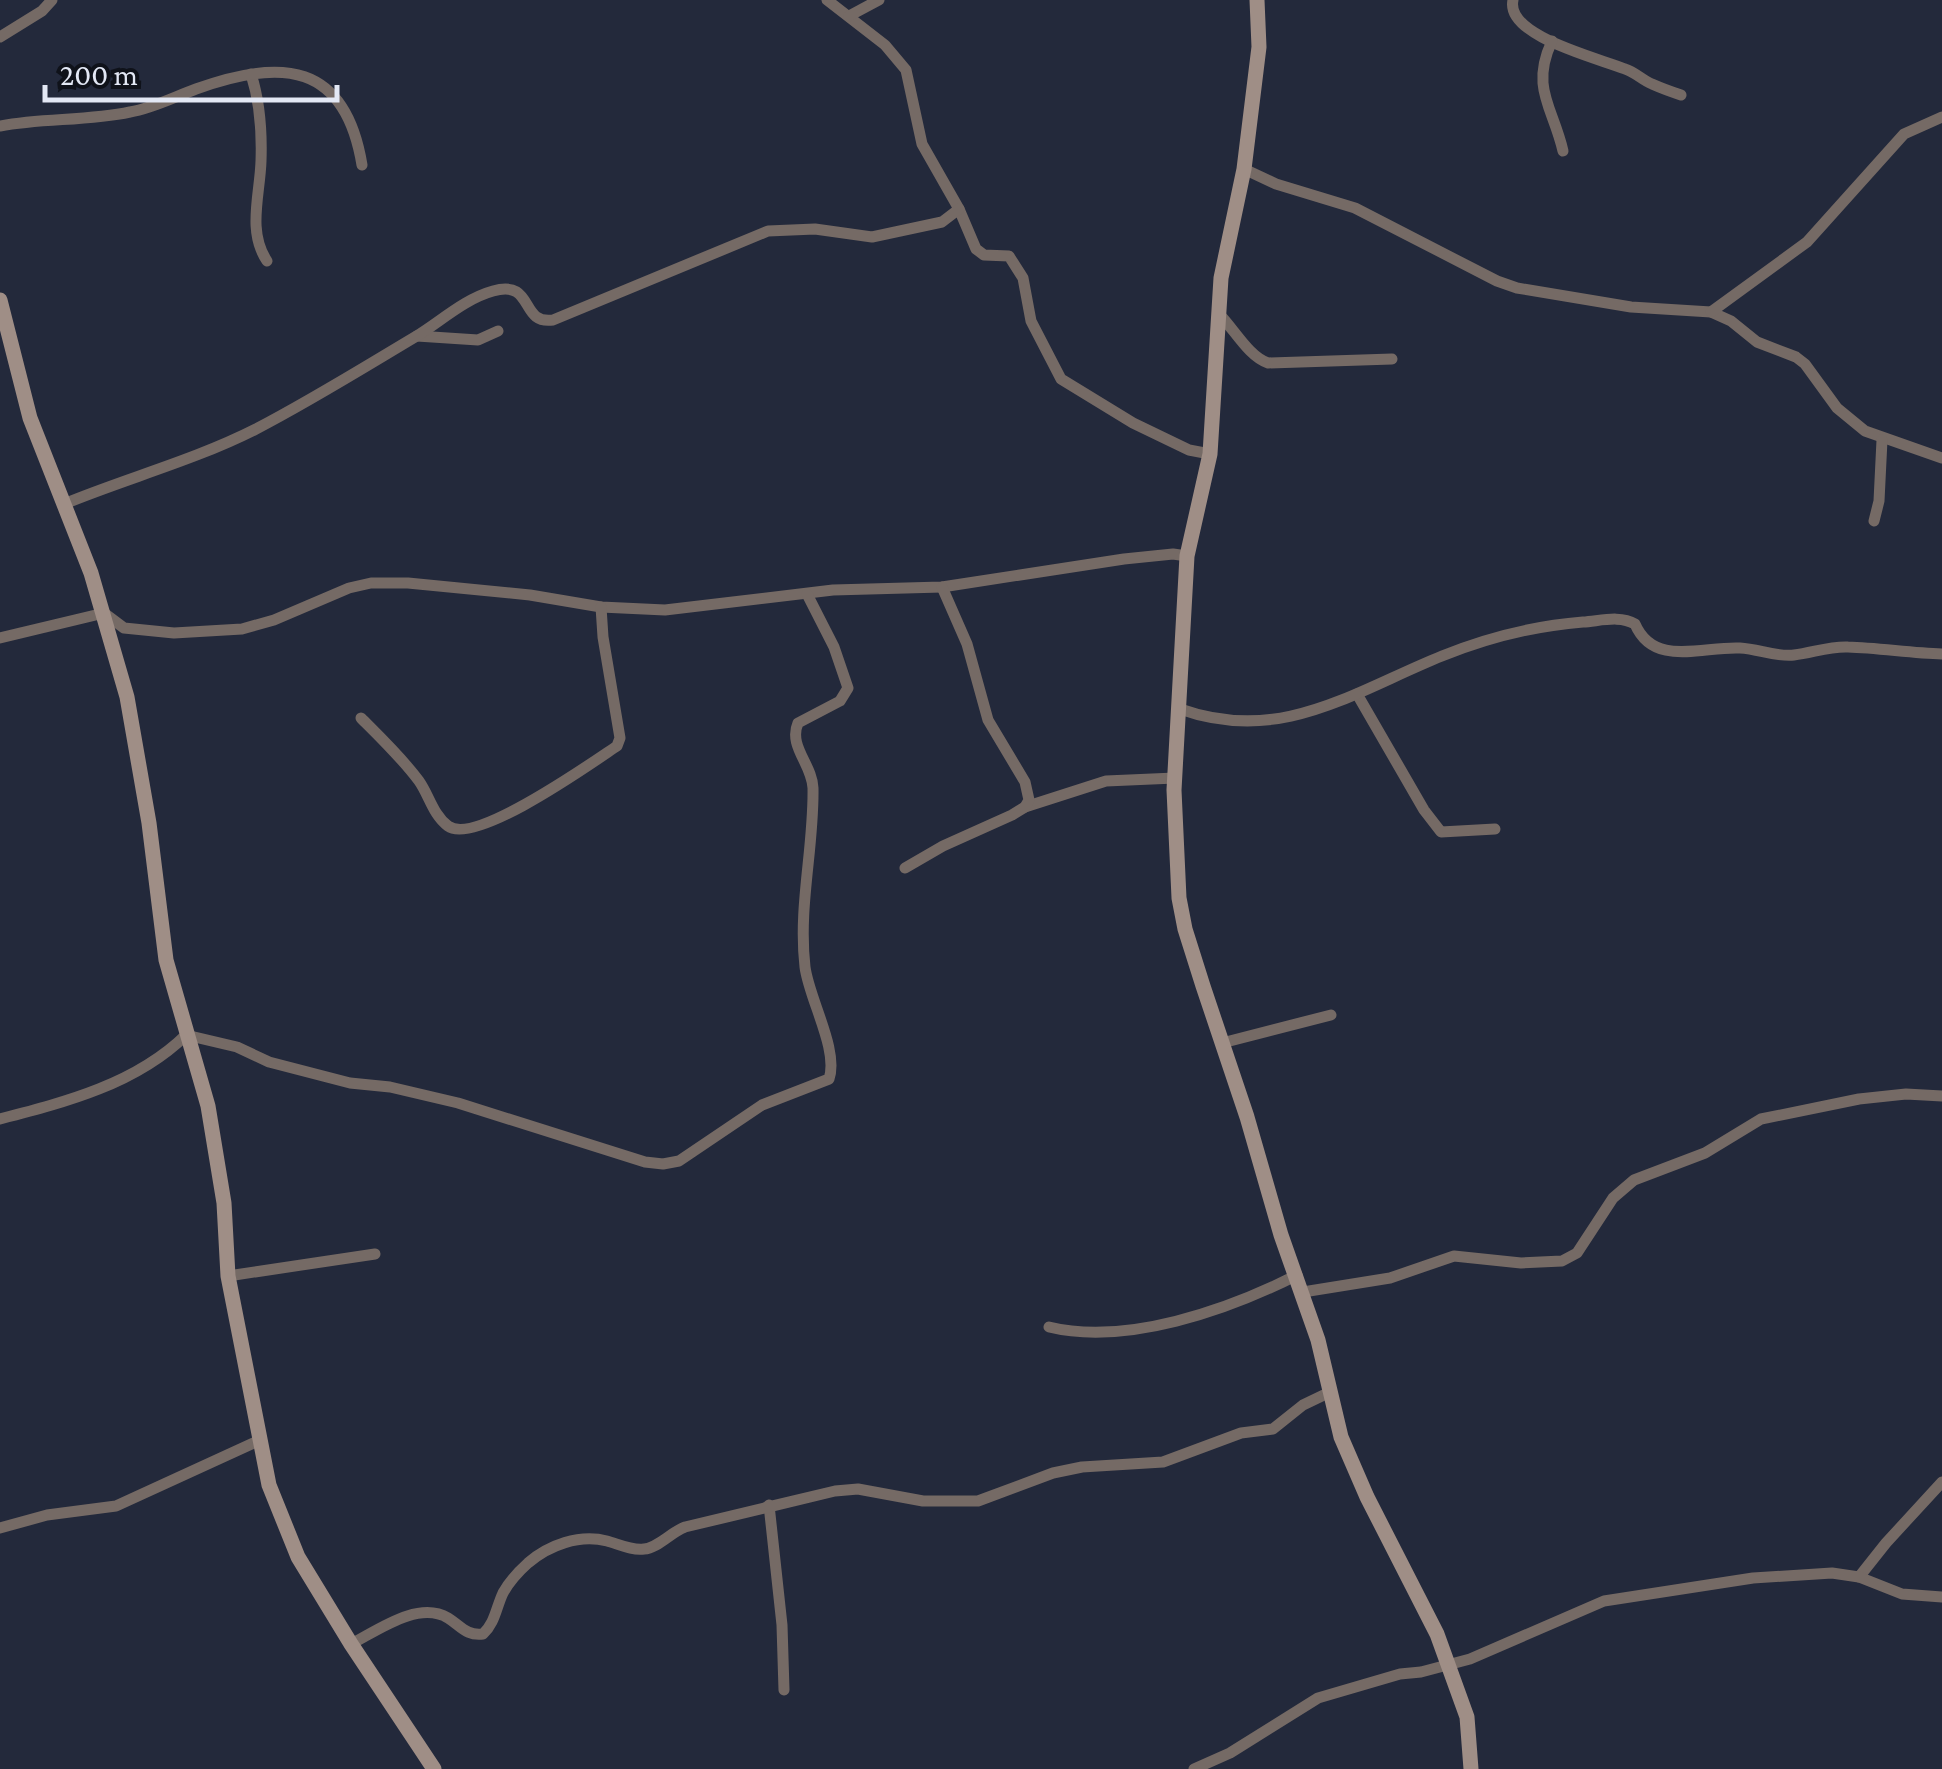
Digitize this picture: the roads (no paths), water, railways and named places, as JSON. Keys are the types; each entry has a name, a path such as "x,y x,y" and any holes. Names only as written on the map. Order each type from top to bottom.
{"street":[{"path":"0,36 23,24 52,0"},
{"path":"827,0 885,46 906,70 922,144 959,209 976,249 984,255 1009,256 1024,278 1031,321 1061,379 1133,423 1189,450 1210,454"},
{"path":"849,16 880,0"},
{"path":"1257,0 1258,47 1244,169 1230,226 1219,314 1210,454 1187,556 1175,778 1174,842 1179,898 1185,929 1318,1340 1341,1438 1367,1498 1410,1575 1448,1664 1467,1718 1471,1769"},
{"path":"1513,0 1511,8 1517,21 1552,41 1681,95"},
{"path":"1552,41 1542,64 1541,88 1558,128 1563,152"},
{"path":"0,126 128,113 251,74 295,74 324,84 354,131 362,165"},
{"path":"251,74 258,100 261,156 254,229 266,261"},
{"path":"1711,312 1807,242 1904,134 1942,117"},
{"path":"1244,169 1276,184 1356,208 1497,281 1518,288 1631,307 1711,312 1731,321 1757,342 1796,357 1850,420 1882,440 1942,458"},
{"path":"64,504 254,430 417,336 462,305 495,290 515,290 523,295 533,317 542,322 768,231 815,229 848,236 892,235 942,222 959,209"},
{"path":"0,300 30,418 104,613 136,738 166,960 208,1106 224,1203 228,1276 269,1485 298,1557 350,1644 434,1769"},
{"path":"1219,314 1244,340 1251,354 1268,363 1392,359"},
{"path":"417,336 478,340 498,331"},
{"path":"1874,520 1882,440"},
{"path":"104,613 124,628 212,632 274,620 349,588 371,583 408,583 602,607 665,610 807,594 942,587 1124,559 1187,556"},
{"path":"942,587 967,644 988,720 1029,791 1025,807"},
{"path":"186,1035 237,1046 269,1062 350,1082 458,1102 654,1164 679,1161 744,1115 784,1094 829,1079 832,1070 811,995 803,934 813,784 794,737 798,723 840,702 848,688 834,647 807,594"},
{"path":"361,718 410,771 451,828 459,832 493,820 617,746 620,738 602,607"},
{"path":"0,638 104,613"},
{"path":"1180,709 1208,718 1283,719 1310,714 1448,654 1512,632 1619,619 1635,624 1650,645 1681,653 1740,648 1792,656 1847,647 1942,654"},
{"path":"1357,694 1440,832 1495,829"},
{"path":"905,868 1025,807 1106,780 1175,778"},
{"path":"1222,1042 1332,1016"},
{"path":"0,1120 68,1102 110,1084 169,1052 186,1035"},
{"path":"1303,1292 1390,1278 1454,1256 1522,1263 1562,1261 1576,1253 1613,1198 1634,1180 1705,1153 1761,1119 1859,1099 1906,1094 1942,1096"},
{"path":"228,1276 375,1254"},
{"path":"1048,1327 1077,1334 1197,1316 1296,1275"},
{"path":"350,1644 422,1613 446,1617 465,1632 483,1634 490,1628 502,1594 530,1561 586,1538 641,1550 684,1527 811,1494 858,1489 922,1501 978,1501 1053,1473 1163,1462 1241,1433 1273,1429 1303,1405 1328,1393"},
{"path":"0,1528 47,1515 116,1506 260,1440"},
{"path":"1859,1577 1942,1482"},
{"path":"769,1505 782,1625 784,1690"},
{"path":"1194,1769 1230,1753 1318,1698 1494,1651 1604,1601 1752,1578 1832,1574 1859,1577 1902,1594 1942,1597"}]}
